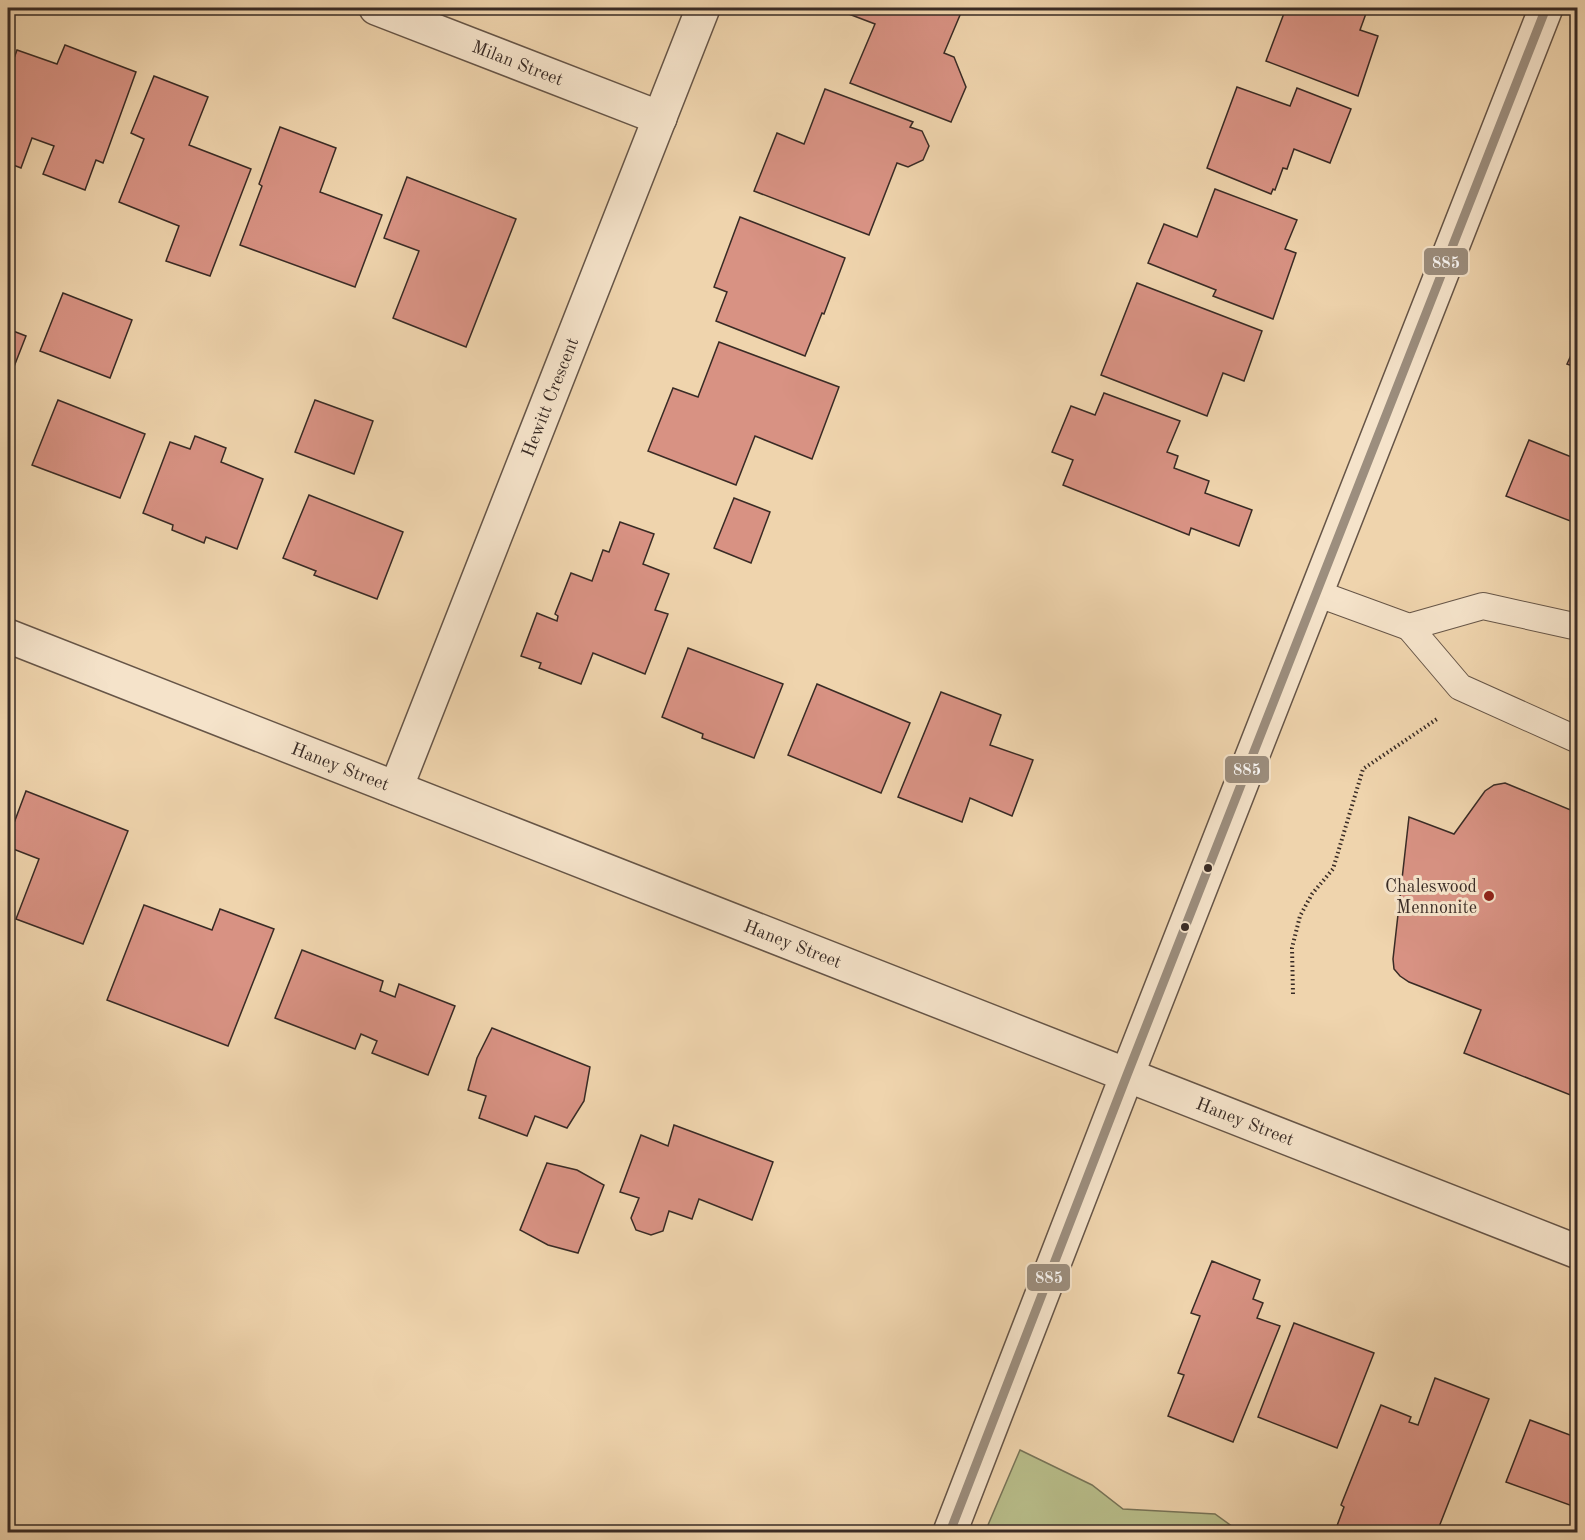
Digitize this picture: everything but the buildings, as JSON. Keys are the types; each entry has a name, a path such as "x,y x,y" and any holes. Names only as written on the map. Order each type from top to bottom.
{"street":[{"name":"Milan Street","path":"375,8 660,118"},
{"name":"Hewitt Crescent","path":"396,788 703,8"},
{"path":"950,1533 1127,1075 1546,8"},
{"name":"Haney Street","path":"8,636 1578,1252"}],"lane":[{"path":"1316,594 1409,627 1460,687 1578,740"},
{"path":"1409,627 1483,606 1578,627"}],"path":[{"path":"1293,994 1292,948 1300,916 1312,894 1333,869 1363,769 1475,694"}],"green space":[{"path":"1020,1450 1092,1485 1123,1509 1215,1514 1240,1532 985,1532"}],"transit line":[{"name":"885","path":"950,1532 1546,8"}],"place":[{"name":"Chaleswood Mennonite","path":"1489,896"}]}
